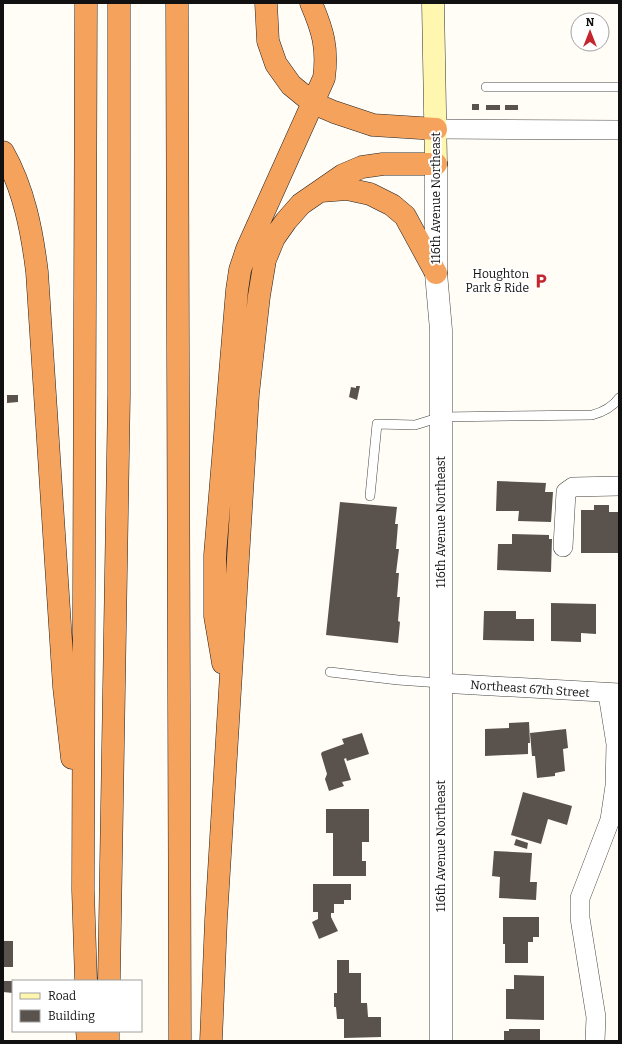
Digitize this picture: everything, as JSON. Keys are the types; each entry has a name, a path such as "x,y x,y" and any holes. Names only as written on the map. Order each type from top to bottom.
{"highway":[{"path":"86,3 83,890 86,980"},
{"path":"109,980 119,395 119,3"},
{"path":"177,3 180,1041"},
{"path":"266,3 268,41 276,64 291,85 313,103 334,112 373,125 436,129"},
{"path":"229,702 215,616 215,555 237,290 240,270 247,249 324,78 326,53 324,37 311,3"},
{"path":"3,152 16,180 25,206 33,239 37,272 64,687 83,890"},
{"path":"211,1041 216,920 248,394 259,296 265,260 274,238 301,204 342,175 362,168 383,164 436,164"},
{"path":"321,191 347,190 370,194 392,205 405,216 436,273"}],"main road":[{"name":"116th Avenue Northeast","path":"433,3 436,164"}],"street":[{"path":"436,129 619,130"},
{"name":"116th Avenue Northeast","path":"436,164 436,273 441,330 441,1041"},
{"path":"563,547 566,492 573,487 619,486"},
{"name":"Northeast 67th Street","path":"440,683 614,694"},
{"path":"595,1041 596,1017 580,918 580,898 610,820 615,786 616,744 614,694"}],"lane":[{"path":"486,87 619,87"},
{"path":"370,496 377,424 415,424 441,418 592,415 605,411 616,403 619,398"},
{"path":"330,672 440,683"}],"building":[{"path":"472,104 479,104 479,110 472,110"},
{"path":"486,105 500,105 500,110 486,110"},
{"path":"505,105 518,105 518,110 505,110"},
{"path":"356,386 360,386 357,400 349,397 351,387 356,388"},
{"path":"7,395 18,395 18,402 7,403"},
{"path":"497,481 546,483 545,492 553,492 551,522 518,521 519,511 496,511"},
{"path":"340,502 397,507 395,524 398,524 396,549 399,549 396,573 399,573 397,597 400,597 398,643 326,635"},
{"path":"594,505 609,505 609,512 619,512 619,553 581,553 581,510 594,510"},
{"path":"512,534 549,535 549,539 552,539 551,572 497,570 498,544 512,544"},
{"path":"551,603 596,604 596,634 581,633 581,642 551,641"},
{"path":"484,611 516,611 516,619 534,619 534,641 483,640"},
{"path":"529,722 530,743 528,743 528,754 485,756 485,729 509,728 509,723"},
{"path":"566,729 568,748 563,749 565,771 555,773 555,776 537,778 535,756 532,756 530,733"},
{"path":"362,733 369,754 347,761 346,758 344,759 351,780 342,782 344,786 329,791 325,779 327,774 321,754 322,752 344,744 342,739"},
{"path":"523,792 572,806 567,825 548,819 541,844 511,835"},
{"path":"326,809 369,809 369,842 362,842 362,861 366,861 366,876 333,876 333,833 326,833"},
{"path":"516,839 528,843 527,849 514,845"},
{"path":"494,851 532,853 530,882 537,882 536,900 499,898 500,877 492,876"},
{"path":"313,884 351,884 351,900 344,900 344,904 334,904 334,913 331,913 331,917 338,931 319,939 312,922 318,919 318,912 313,912"},
{"path":"503,917 539,917 539,937 533,937 533,942 528,942 528,963 505,963"},
{"path":"3,941 13,941 13,967 3,967"},
{"path":"337,960 349,960 349,973 361,973 361,1003 367,1003 368,1017 381,1017 381,1037 344,1038 344,1019 337,1019 336,1007 334,1007 334,993 337,993"},
{"path":"514,975 544,976 544,1020 506,1019 506,989 514,989"},
{"path":"3,981 12,981 12,993 3,992"},
{"path":"509,1029 540,1029 540,1041 504,1041 504,1031 509,1031"}],"place":[{"name":"Houghton Park & Ride","path":"541,281"}]}
